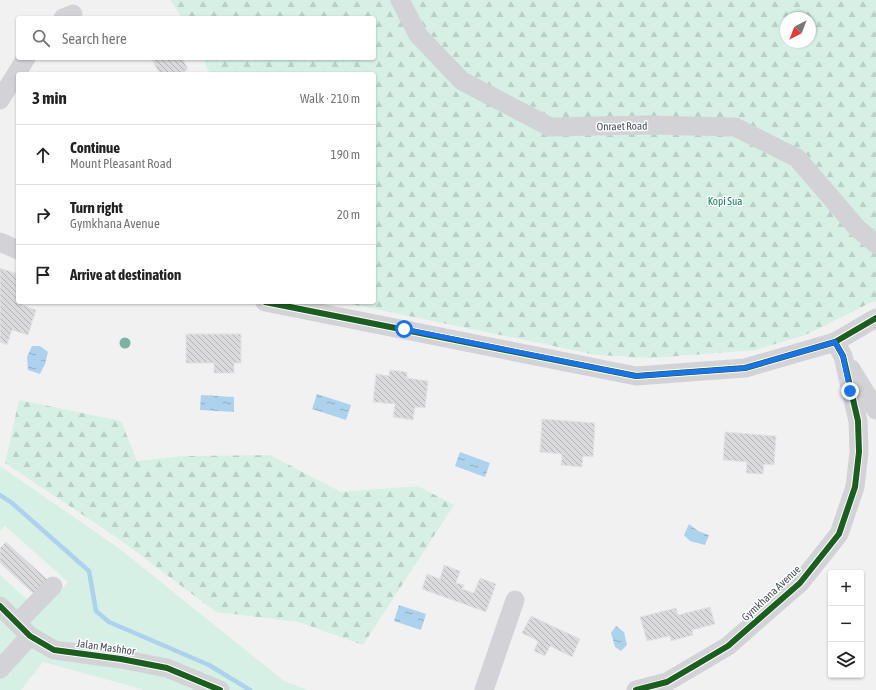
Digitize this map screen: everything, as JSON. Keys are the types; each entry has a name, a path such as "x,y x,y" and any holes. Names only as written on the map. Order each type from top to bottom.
{"street":[{"name":"Onraet Road","path":"400,0 418,35 462,81 550,127 647,125 735,127 797,158 857,228 876,259"},
{"path":"17,72 25,60"},
{"path":"0,100 16,74"},
{"name":"Onraet Road","path":"857,228 876,244"},
{"path":"0,242 16,249"},
{"path":"275,304 636,376 745,368 839,349 876,318"},
{"path":"839,349 876,410"},
{"name":"Gymkhana Avenue","path":"636,690 667,682 728,646 800,583 839,534 855,487 859,452 858,421 839,349"},
{"path":"0,668 53,586"},
{"path":"484,690 515,600"},
{"name":"Jalan Mashhor","path":"0,606 24,629 54,650 121,659 167,668 220,690"}],"green space":[{"name":"Kopi Sua","path":"170,0 876,0 876,302 874,301 805,335 755,350 652,358 597,355 351,304 376,304 376,72 209,72 204,60 376,60 376,16 181,16"},
{"path":"19,400 121,421 137,461 184,456 270,455 341,492 418,486 454,505 363,645 299,622 216,612 119,539 5,463"},
{"path":"0,466 120,549 284,681 308,690 145,690 43,662 21,690 0,690 0,575 41,612 68,582 5,526 0,531"}],"water":[{"path":"32,346 40,346 48,352 45,364 40,374 28,370 27,357"},
{"path":"317,394 351,405 346,420 312,409"},
{"path":"201,395 234,397 234,412 200,410"},
{"path":"460,452 490,463 485,477 455,466"},
{"path":"689,524 698,531 709,535 705,545 690,541 684,535"},
{"path":"399,605 426,614 421,630 394,621"},
{"path":"616,626 624,632 627,645 621,651 615,647 611,633"}],"building":[{"path":"152,60 183,60 188,69 183,72 159,72"},
{"path":"0,268 16,273 16,304 22,304 36,310 28,335 12,330 7,345 0,342"},
{"path":"186,334 241,334 241,363 234,363 234,373 214,373 214,363 186,363"},
{"path":"390,370 407,372 407,378 428,381 425,408 415,407 413,420 393,417 395,404 373,402 376,374 389,376"},
{"path":"542,419 595,423 593,457 583,456 582,467 561,465 562,454 540,452"},
{"path":"725,432 776,436 774,465 764,464 763,474 746,473 747,462 723,460"},
{"path":"6,542 49,581 36,596 0,563 0,548"},
{"path":"444,565 460,571 456,583 464,585 462,589 474,593 480,578 496,584 486,612 422,589 427,574 440,579"},
{"path":"710,607 715,624 692,630 693,635 671,641 670,636 647,641 640,617 676,608 678,615"},
{"path":"531,616 580,639 572,657 550,646 545,656 534,651 538,641 522,633"}],"waterway":[{"path":"0,495 12,503 89,571 96,611 109,622 209,665 250,690"}],"cycle path":[{"path":"275,304 636,376 745,368 835,342 876,318"},
{"path":"636,690 667,682 728,646 800,583 839,534 855,487 859,452 858,421 843,356 835,342"},
{"path":"0,606 30,636 54,650 121,659 167,668 220,690"}],"route":[{"path":"404,329 636,376 745,368 835,342 843,356 850,391"}]}
